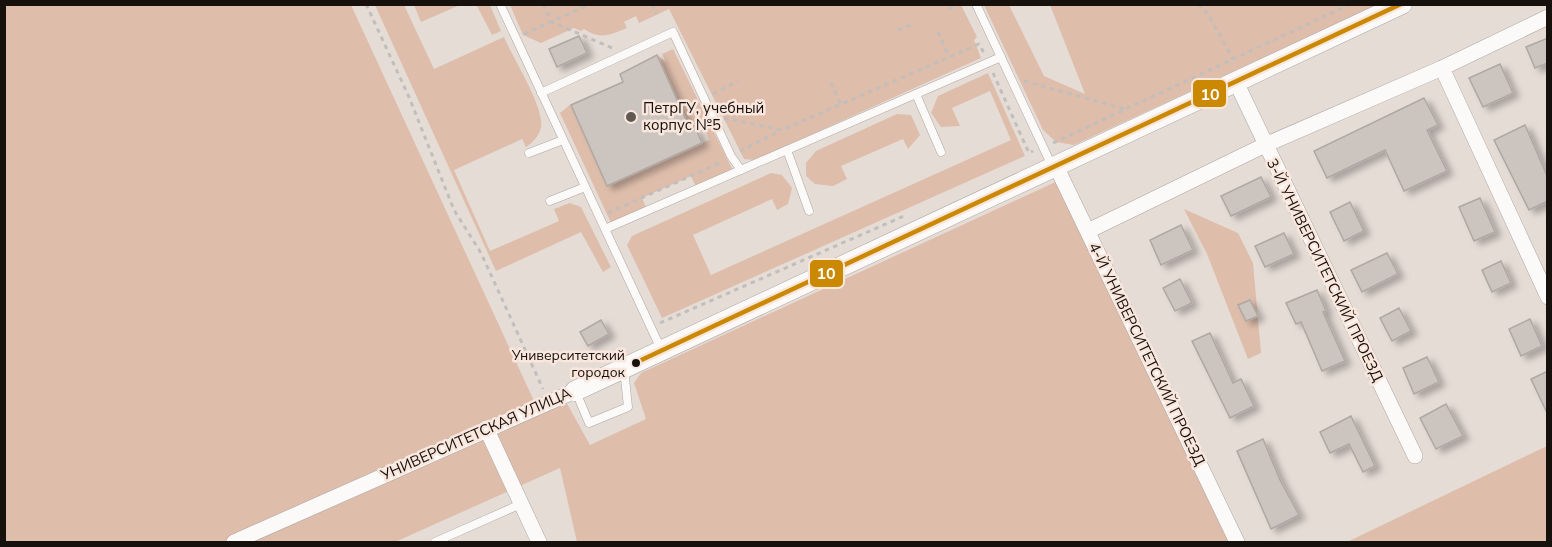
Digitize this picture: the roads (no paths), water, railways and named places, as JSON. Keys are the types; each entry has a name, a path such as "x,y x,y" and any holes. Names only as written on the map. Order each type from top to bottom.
{"street":[{"name":"УНИВЕРСИТЕТСКАЯ УЛИЦА","path":"234,543 662,351 1402,4"},
{"path":"1088,231 1265,145 1442,68 1548,17"},
{"path":"1442,68 1548,297"},
{"name":"3-Й УНИВЕРСИТЕТСКИЙ ПРОЕЗД","path":"1236,82 1415,456"},
{"name":"4-Й УНИВЕРСИТЕТСКИЙ ПРОЕЗД","path":"1054,167 1088,231 1237,543"},
{"path":"486,428 539,543"}],"lane":[{"path":"500,4 662,351"},
{"path":"976,4 1054,167"},
{"path":"541,93 673,32 729,158 741,170"},
{"path":"605,229 1001,57"},
{"path":"916,94 941,152"},
{"path":"529,153 563,140"},
{"path":"787,150 809,211"},
{"path":"550,201 585,187"},
{"path":"575,391 589,423 628,407 624,368"},
{"path":"435,543 521,504"}],"place":[{"name":"ПетрГУ, учебный корпус №5","path":"631,117"},
{"name":"Университетский городок","path":"636,363"}]}
